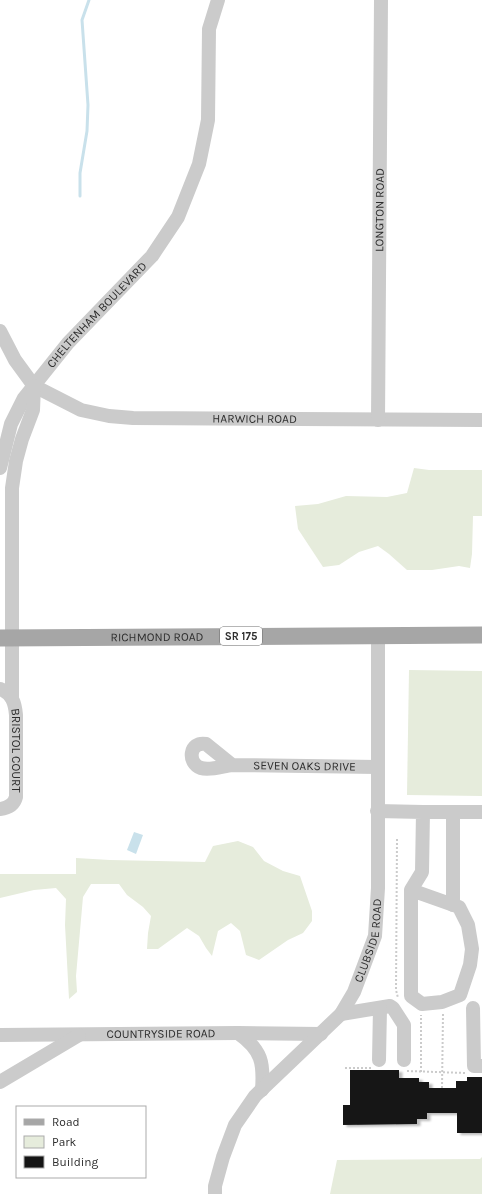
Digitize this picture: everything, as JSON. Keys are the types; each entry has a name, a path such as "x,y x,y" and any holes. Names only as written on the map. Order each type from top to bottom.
{"main road":[{"name":"RICHMOND ROAD","path":"6,638 482,635"}],"street":[{"name":"CHELTENHAM BOULEVARD","path":"0,468 11,424 24,398 68,342 152,256 178,217 199,164 208,120 209,29 218,0"},
{"name":"LONGTON ROAD","path":"378,420 381,0"},
{"path":"0,331 15,360 34,386 33,410 20,446 12,488 6,638 12,698"},
{"name":"HARWICH ROAD","path":"34,386 81,410 109,416 134,418 482,420"},
{"name":"CLUBSIDE ROAD","path":"215,1194 215,1186 223,1157 236,1125 255,1096 341,1014 354,992 375,936 378,888 378,635"},
{"name":"BRISTOL COURT","path":"0,689 6,691 12,698 15,704 16,714 16,797 13,804 9,807 0,809"},
{"name":"SEVEN OAKS DRIVE","path":"232,764 377,766"},
{"path":"377,811 453,813 482,812"},
{"path":"423,812 422,872 411,890 411,996 422,1004 442,1002 460,995"},
{"path":"453,813 453,905"},
{"path":"411,890 458,907 468,925 472,949 470,965 460,995"},
{"path":"460,995 477,1008 474,1066 482,1066"},
{"path":"341,1014 390,1006 393,1008 404,1025 404,1065"},
{"path":"377,1064 380,1008"},
{"path":"238,1033 248,1040 259,1055 263,1072 262,1090"},
{"name":"COUNTRYSIDE ROAD","path":"0,1035 238,1033 321,1034"},
{"path":"0,1082 79,1035"}],"path":[{"path":"442,1088 443,1012"},
{"path":"421,1014 421,1072"},
{"path":"345,1068 377,1064"},
{"path":"404,1065 410,1072 466,1073"}],"green space":[{"path":"414,468 429,470 482,470 482,516 473,516 470,568 459,566 432,570 407,570 378,546 359,552 339,565 323,567 298,529 295,506 318,504 346,496 387,497 407,493"},
{"path":"409,670 482,671 482,796 407,795"},
{"path":"238,841 253,847 264,861 283,871 300,876 312,911 312,921 303,933 288,940 259,960 246,955 240,931 231,923 218,931 212,956 199,936 187,928 158,949 147,949 151,916 143,907 127,895 119,884 91,884 83,897 76,976 77,992 69,999 65,925 66,899 56,888 34,890 0,898 0,874 76,874 76,858 205,862 213,846"},
{"path":"482,1157 482,1194 330,1194 337,1160 480,1159"}],"water":[{"path":"134,832 143,835 136,854 127,850"}],"building":[{"path":"350,1070 399,1070 399,1078 419,1078 419,1082 429,1082 429,1088 456,1088 456,1081 467,1081 467,1077 482,1077 482,1133 457,1133 457,1113 427,1113 427,1119 417,1119 417,1124 343,1125 343,1105 350,1105"}],"waterway":[{"path":"80,196 80,173 87,131 88,105 82,20 89,0"}]}
